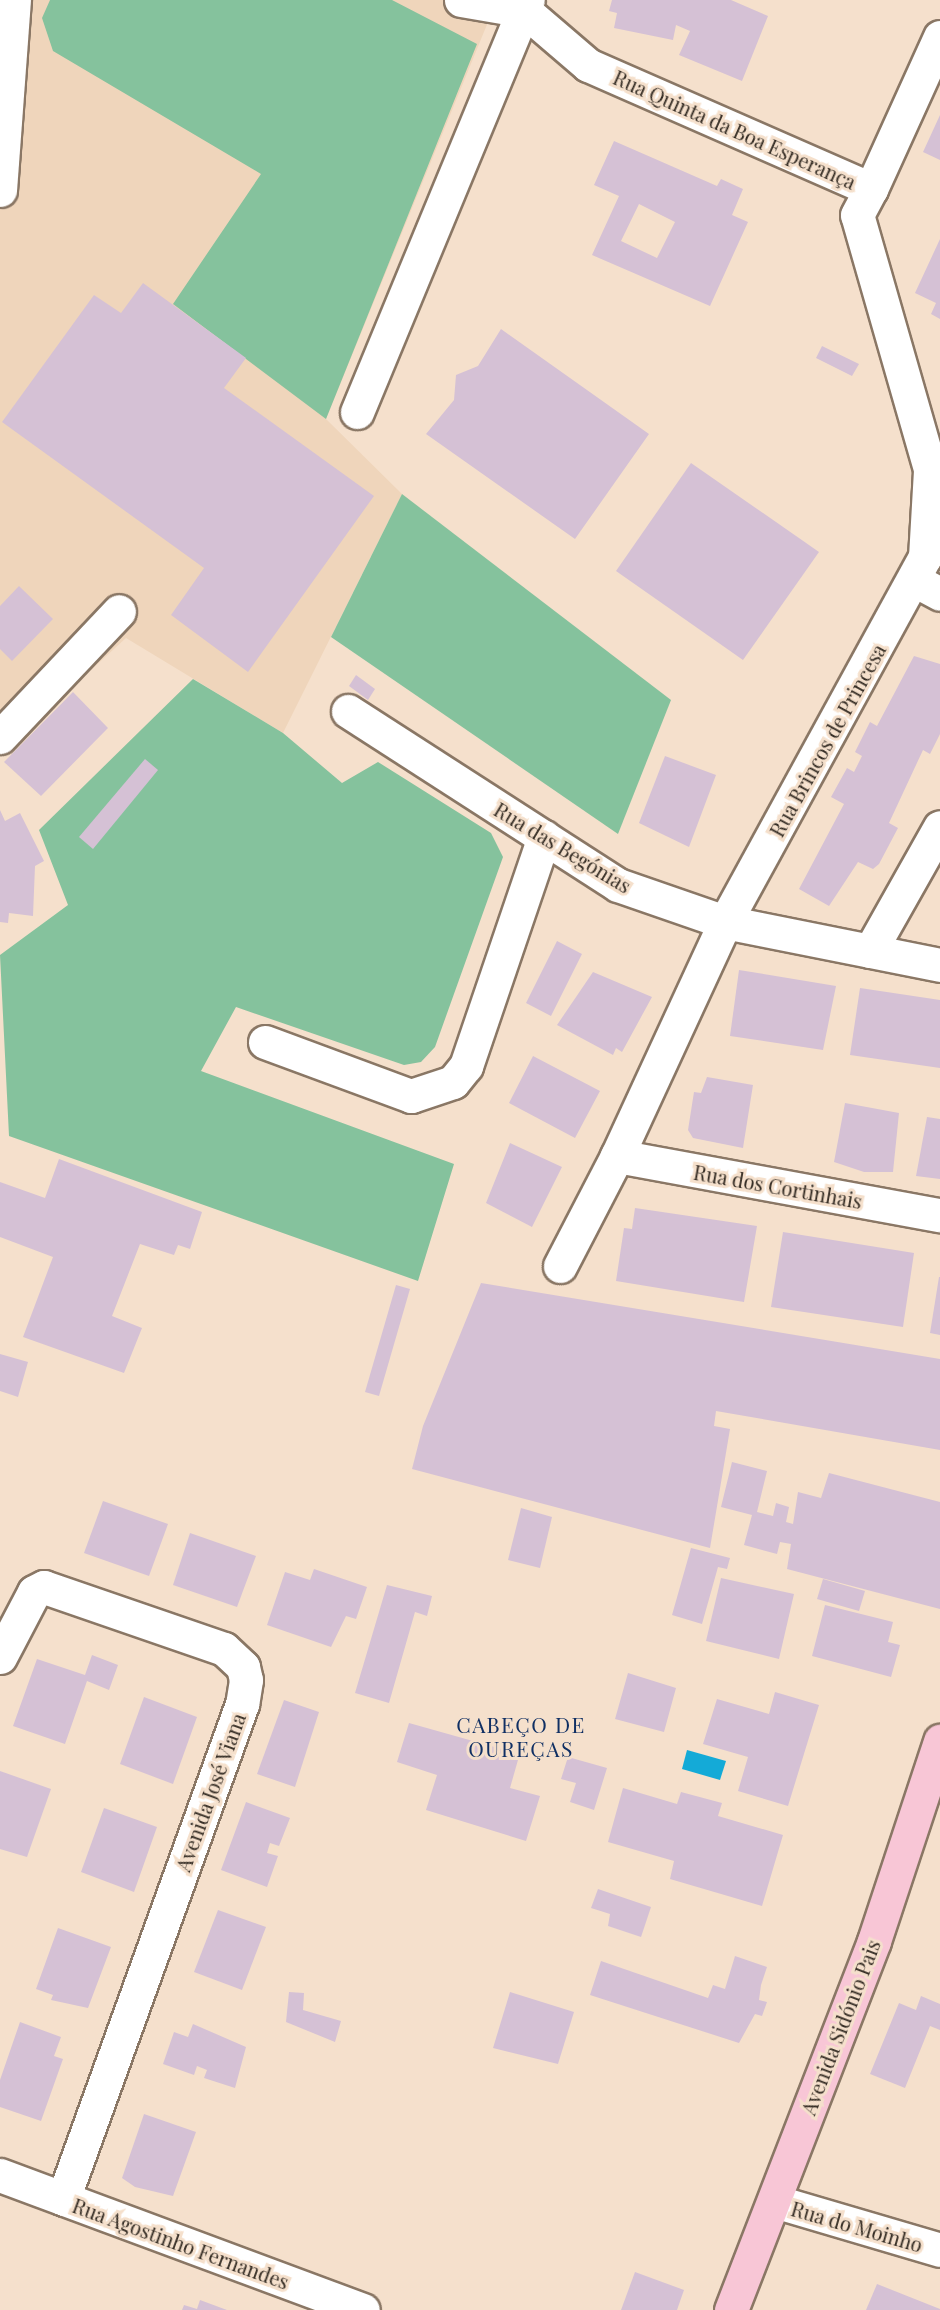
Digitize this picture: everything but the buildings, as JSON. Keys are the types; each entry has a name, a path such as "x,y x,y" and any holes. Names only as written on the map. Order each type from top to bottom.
{"main road":[{"name":"Avenida Sidónio Pais","path":"731,2310 874,1941 940,1741"}],"street":[{"path":"0,189 14,0"},
{"path":"357,412 527,5 461,0"},
{"name":"Rua Quinta da Boa Esperança","path":"527,5 588,65 871,189 940,37"},
{"name":"Rua Brincos de Princesa","path":"560,1266 617,1156 725,922 928,587 925,557 930,469 857,215 871,189"},
{"path":"0,737 119,611"},
{"name":"Rua das Begónias","path":"348,711 618,885 725,922 940,965"},
{"path":"870,951 940,827"},
{"path":"265,1042 411,1096 453,1082 466,1066 544,837"},
{"name":"Rua dos Cortinhais","path":"617,1156 940,1215"},
{"name":"Avenida José Viana","path":"0,1657 34,1592 44,1587 224,1649 243,1667 246,1680 63,2199"},
{"name":"Rua Agostinho Fernandes","path":"0,2175 363,2310"},
{"name":"Rua do Moinho","path":"774,2201 940,2250"}],"shaded area":[{"path":"0,0 497,0 326,419 402,494 283,733 126,638 0,753"}],"green space":[{"path":"50,0 392,0 477,44 326,419 173,304 261,174 53,51 42,18"},
{"path":"402,494 671,700 618,834 331,637"},
{"path":"193,679 283,733 342,783 378,762 491,833 503,857 435,1047 421,1062 404,1065 236,1007 201,1071 454,1164 418,1281 9,1136 0,955 68,905 39,830"}],"water":[{"path":"687,1750 726,1761 720,1780 682,1769"}],"district":[{"name":"CABEÇO DE OUREÇAS","path":"521,1736"}]}
